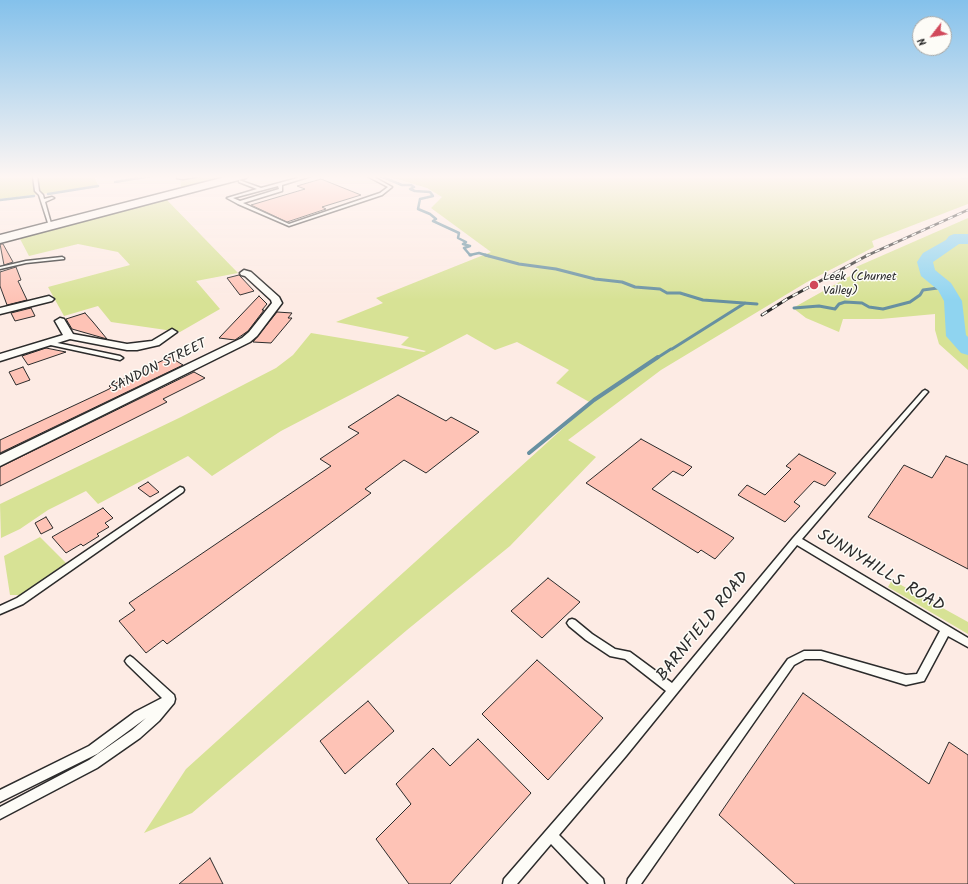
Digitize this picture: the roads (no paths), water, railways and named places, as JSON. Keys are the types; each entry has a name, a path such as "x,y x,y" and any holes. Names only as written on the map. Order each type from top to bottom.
{"highway":[{"path":"0,239 86,217"}],"street":[{"name":"SANDON STREET","path":"0,461 246,340 253,334 277,302 276,299 248,274 244,273"},
{"path":"0,311 49,299"},
{"path":"60,321 69,336"},
{"path":"0,358 69,336 137,347 155,343 172,332"}],"lane":[{"path":"48,217 51,226"},
{"path":"271,217 289,225 312,217"},
{"path":"0,268 26,262 62,258"},
{"path":"48,343 120,358"},
{"name":"BARNFIELD ROAD","path":"509,884 673,690 796,540 925,392"},
{"path":"0,610 20,601 180,490"},
{"name":"SUNNYHILLS ROAD","path":"796,540 968,643"},
{"path":"572,622 589,637 612,653 627,655 673,690"},
{"path":"633,884 791,662 804,655 821,655 906,680 920,678 946,630"},
{"path":"130,661 170,699"},
{"path":"0,796 93,750 139,716 170,699"},
{"path":"0,813 93,764 136,734 155,717 170,699"},
{"path":"551,834 598,884"}],"waterway":[{"path":"434,217 436,219 433,221 459,233 458,238 466,242 463,244 470,246 464,248 470,255"},
{"path":"968,239 954,239 952,243 929,256 925,262 927,272 945,287 953,301 956,336 968,349"},
{"path":"470,255 479,253 489,256"},
{"path":"485,255 519,264 556,269 595,279 622,282 635,287 660,289 667,293 680,293 703,300 745,303"},
{"path":"794,308 819,306 835,309 839,304 845,302 862,303 869,307 883,309 910,302 920,295 923,290 945,287"},
{"path":"672,349 745,303"},
{"path":"745,303 757,304"},
{"path":"657,358 671,349"},
{"path":"529,453 594,400 658,357"}],"railway":[{"path":"867,256 952,217"},
{"path":"762,315 787,299 867,256"}],"place":[{"name":"Leek (Churnet Valley)","path":"814,285"}]}
